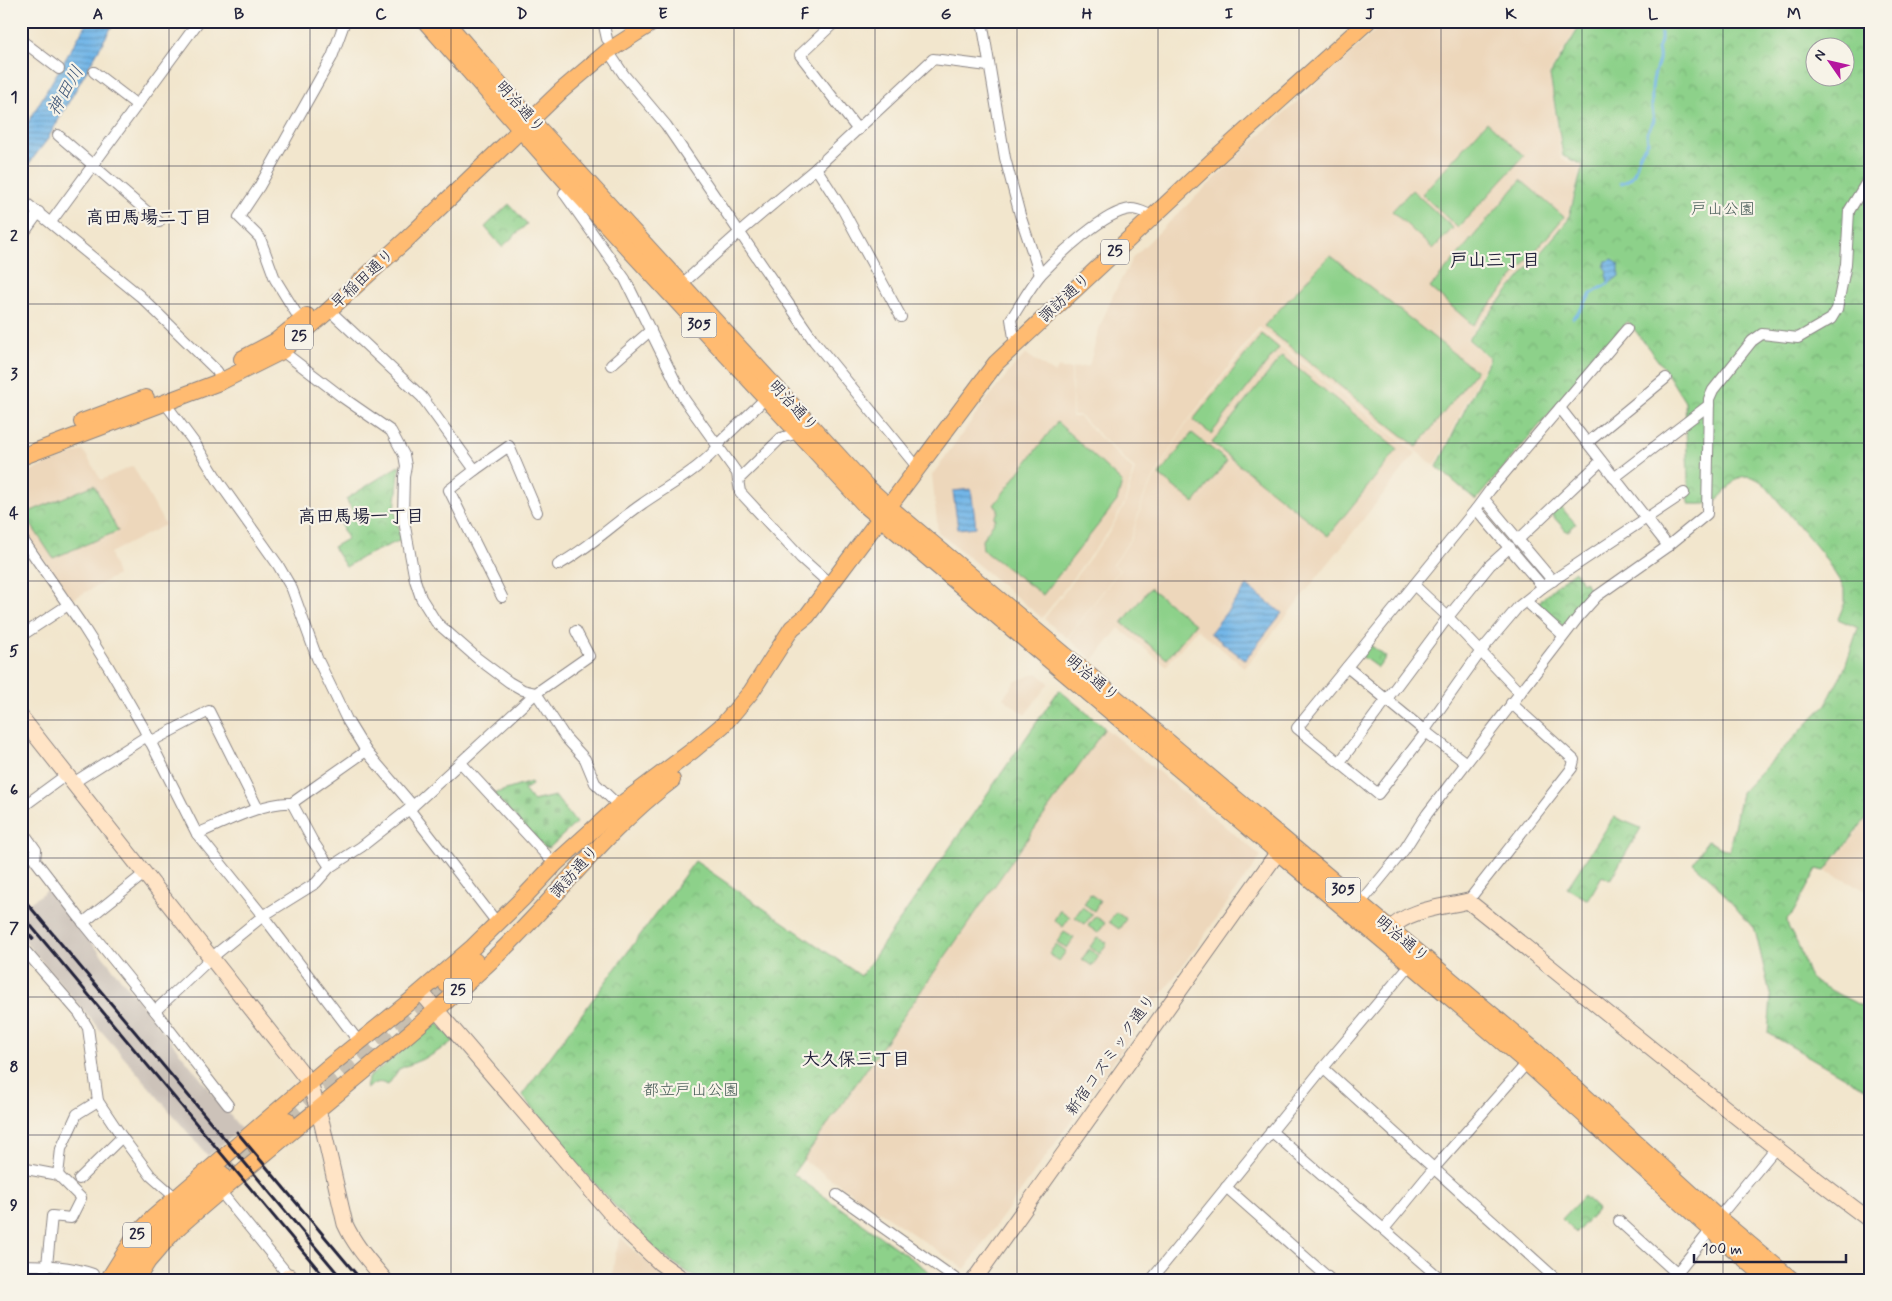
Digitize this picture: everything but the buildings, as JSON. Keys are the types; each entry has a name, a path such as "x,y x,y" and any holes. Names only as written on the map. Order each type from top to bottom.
{"main road":[{"name":"明治通り","path":"424,21 682,284 867,487 884,512 1278,852 1356,908 1391,929 1416,959 1527,1063 1714,1223 1792,1280"},
{"name":"明治通り","path":"445,21 523,121 798,433 860,499 884,512 1416,959 1534,1050 1714,1223 1769,1280"},
{"name":"早稲田通り","path":"607,45 636,21"},
{"name":"早稲田通り","path":"21,446 219,376 282,351 330,310 523,121 572,67 607,45 655,21"},
{"name":"諏訪通り","path":"310,1083 421,992 498,924 575,845 624,808 708,738 736,712 792,628 807,616 986,374 1015,344 1153,216 1368,21"},
{"name":"早稲田通り","path":"21,457 164,403 219,376 276,341 301,321 523,121"},
{"name":"諏訪通り","path":"318,1110 437,1011 512,942 585,860 624,808"},
{"name":"25","path":"537,900 575,845"},
{"name":"25","path":"447,986 489,949 537,900 585,860"},
{"name":"25","path":"101,1277 154,1217 310,1083"},
{"name":"25","path":"136,1280 158,1248 174,1231 318,1110"},
{"path":"256,1146 287,1120"},
{"name":"25","path":"121,1280 144,1246 166,1223 222,1174"}],"street":[{"path":"51,222 199,21"},
{"path":"301,321 275,279 260,238 239,217 259,187 332,57 346,21"},
{"path":"603,21 607,45 624,75 666,125 814,341 918,468"},
{"path":"836,21 800,55 858,130"},
{"path":"982,21 988,66 1005,158 1020,216 1040,275"},
{"path":"21,40 59,69"},
{"path":"682,284 816,168 933,59 988,66"},
{"path":"94,72 137,105"},
{"path":"58,135 159,222"},
{"path":"816,168 843,210 901,317"},
{"path":"1356,908 1404,850 1427,814 1563,635 1597,596 1668,546 1707,514 1709,399 1752,340 1762,334 1798,338 1832,319 1837,309 1846,264 1849,211 1871,175"},
{"path":"564,192 625,279 684,399 738,473 740,492 801,558 830,584"},
{"path":"21,198 140,296 219,376"},
{"path":"1015,344 1011,319 1040,275 1078,238 1115,214 1132,209 1153,216"},
{"path":"21,237 39,212"},
{"path":"330,310 422,397 475,470"},
{"path":"1628,329 1484,499 1297,728 1378,794 1426,732 1427,727 1481,650 1518,607 1527,602 1543,587 1684,493"},
{"path":"611,365 651,330"},
{"path":"282,351 342,398 391,431 404,455 406,466 403,516 415,580 421,598 436,622 459,643 509,682 523,690 536,693 565,737 585,759 595,783 624,808"},
{"path":"1587,443 1666,378"},
{"path":"558,565 578,554 640,505 684,476 719,447 722,440 767,397"},
{"path":"164,403 196,445 224,489 278,565 292,589 311,644 340,707 366,751 411,807 498,924"},
{"path":"1614,478 1709,405"},
{"path":"1560,408 1668,546"},
{"path":"738,480 782,438 798,433"},
{"path":"502,597 449,490 510,446 537,512"},
{"path":"1340,762 1448,617 1490,565 1601,461"},
{"path":"1484,499 1543,587"},
{"path":"1476,509 1553,581"},
{"path":"23,543 68,605 108,666 149,739 197,834 263,916 359,1042"},
{"path":"1414,585 1481,650 1520,692"},
{"path":"1527,602 1563,635"},
{"path":"21,636 68,605"},
{"path":"155,1010 211,958 263,916 316,883 330,867 361,847 411,807 536,693 589,656 576,631"},
{"path":"1347,667 1466,763"},
{"path":"1391,929 1406,916 1468,902 1572,768 1574,760 1511,703"},
{"path":"21,808 69,779 209,711 258,809"},
{"path":"21,717 310,1083 345,1224 356,1246 385,1280"},
{"path":"197,834 258,809 283,802 292,803 366,751"},
{"path":"461,763 548,857 556,863"},
{"path":"292,803 312,840 330,867"},
{"path":"21,829 36,850 35,860 228,1105"},
{"name":"新宿コズミック通り","path":"974,1280 1278,852"},
{"path":"83,923 144,874"},
{"path":"1468,902 1605,1010 1775,1149 1871,1221"},
{"path":"21,946 79,1013 88,1028 98,1101 151,1176 176,1198"},
{"path":"1150,1280 1323,1068 1416,959"},
{"path":"421,992 625,1230 660,1263 684,1280"},
{"path":"1384,1229 1435,1167 1527,1063"},
{"path":"1323,1068 1435,1167 1558,1280"},
{"path":"58,1175 61,1149 77,1114 98,1101"},
{"path":"1271,1131 1442,1280"},
{"path":"79,1179 122,1137"},
{"path":"1619,1221 1677,1278 1714,1223 1775,1149"},
{"path":"21,1168 58,1175 81,1198 71,1218 52,1216 48,1265 42,1280"},
{"path":"1226,1187 1330,1280"},
{"path":"220,1191 288,1278"},
{"path":"837,1195 957,1280"},
{"path":"21,1265 48,1265 80,1270 101,1277"}],"shaded area":[{"path":"1386,21 1581,21 1549,74 1561,159 1581,166 1567,219 1466,339 1488,358 1435,466 1259,327 1183,427 1145,493 1130,539 1113,565 1119,570 1067,638 1044,619 1109,533 1125,505 1135,469 1079,415 1073,415 1072,368 1089,366 1099,329 1113,295 1133,257 1260,135"},
{"path":"1260,330 1416,453 1245,668 1197,629 1166,666 1119,628 1093,660 1068,638 1120,570 1114,565 1131,539 1146,493 1184,427"},
{"path":"1026,354 1054,373 1059,367 1071,369 1072,417 1079,417 1133,470 1124,504 1108,532 1042,618 938,532 932,475 986,401"},
{"path":"83,450 101,480 133,466 165,525 110,553 117,575 71,600 21,526 21,475"},
{"path":"1037,673 1049,683 1025,715 1003,698 1016,681"},
{"path":"1105,728 1261,856 965,1269 803,1160"},
{"path":"1871,814 1871,893 1826,871"},
{"path":"49,889 241,1129 208,1156 21,937 21,909"},
{"path":"621,1237 637,1254 673,1280 612,1280 615,1255"}],"green space":[{"name":"戸山公園","path":"1583,21 1871,21 1871,812 1825,871 1817,869 1793,913 1787,919 1787,923 1813,981 1871,1011 1871,1091 1768,1033 1771,998 1755,930 1712,880 1693,863 1707,841 1729,851 1741,793 1826,704 1844,670 1858,628 1838,619 1845,602 1845,591 1821,552 1763,483 1754,478 1746,476 1740,478 1713,502 1689,504 1685,402 1665,370 1628,321 1476,500 1437,467 1490,358 1468,339 1568,220 1583,165 1563,156 1550,75"},
{"path":"1487,122 1524,156 1458,228 1422,194"},
{"path":"1521,180 1564,217 1473,325 1430,288"},
{"path":"1412,190 1453,228 1433,249 1392,211"},
{"path":"509,204 527,224 502,247 485,227"},
{"path":"1330,255 1476,371 1417,447 1264,326"},
{"path":"1262,334 1279,348 1211,434 1193,420"},
{"path":"1282,356 1398,449 1328,536 1212,443"},
{"path":"1057,422 1122,482 1117,501 1043,595 983,550 982,540 996,519 994,518 998,508 994,505"},
{"path":"1192,433 1227,461 1194,503 1159,475"},
{"path":"400,465 395,509 401,540 362,557 346,567 333,547 347,539 341,525 355,514 346,499"},
{"path":"94,485 118,531 53,558 24,514"},
{"path":"1559,505 1576,524 1567,532 1550,513"},
{"path":"1575,571 1582,583 1585,581 1592,595 1563,626 1537,604"},
{"path":"1150,588 1195,624 1167,659 1122,623"},
{"path":"1369,644 1386,657 1378,668 1360,655"},
{"name":"都立戸山公園","path":"1059,690 1105,728 793,1174 941,1280 699,1280 655,1250 576,1163 522,1095 695,861 861,976"},
{"path":"531,782 532,785 524,790 533,801 555,796 576,823 549,848 544,847 493,794"},
{"path":"1614,817 1641,828 1610,880 1602,876 1588,900 1567,888"},
{"path":"1090,894 1100,901 1094,911 1084,904"},
{"path":"1082,907 1092,914 1085,924 1075,917"},
{"path":"1060,910 1070,917 1063,927 1054,920"},
{"path":"1116,912 1126,919 1119,929 1109,922"},
{"path":"1095,916 1105,923 1098,933 1088,926"},
{"path":"1064,932 1074,938 1067,948 1057,942"},
{"path":"1097,937 1107,943 1100,954 1090,947"},
{"path":"1056,944 1066,951 1059,961 1049,954"},
{"path":"1089,949 1099,956 1092,966 1082,959"},
{"path":"437,1022 454,1041 430,1056 399,1069 388,1085 376,1083 366,1089 368,1078"},
{"path":"1584,1196 1598,1209 1576,1233 1562,1219"}],"water":[{"name":"神田川","path":"88,21 115,21 47,140 21,174 21,134"},
{"path":"1613,259 1619,265 1619,276 1610,283 1606,275 1608,272 1604,267 1606,261"},
{"path":"971,489 976,527 958,529 953,491"},
{"path":"1247,586 1282,613 1245,660 1210,633"}],"waterway":[{"path":"1621,183 1630,179 1634,173 1641,151 1648,142 1647,133 1654,120 1652,86 1659,60 1658,49 1661,33"},
{"path":"1573,318 1591,294 1609,283"}],"tunnel":[{"path":"287,1120 447,985"},
{"path":"222,1174 256,1146"}],"railway":[{"path":"21,896 343,1280"},
{"path":"21,914 327,1280"},
{"path":"21,926 33,939"},
{"path":"237,1132 361,1280"}],"district":[{"name":"高田馬場二丁目","path":"149,218"},
{"name":"戸山三丁目","path":"1495,261"},
{"name":"高田馬場一丁目","path":"361,517"},
{"name":"大久保三丁目","path":"856,1060"}]}
